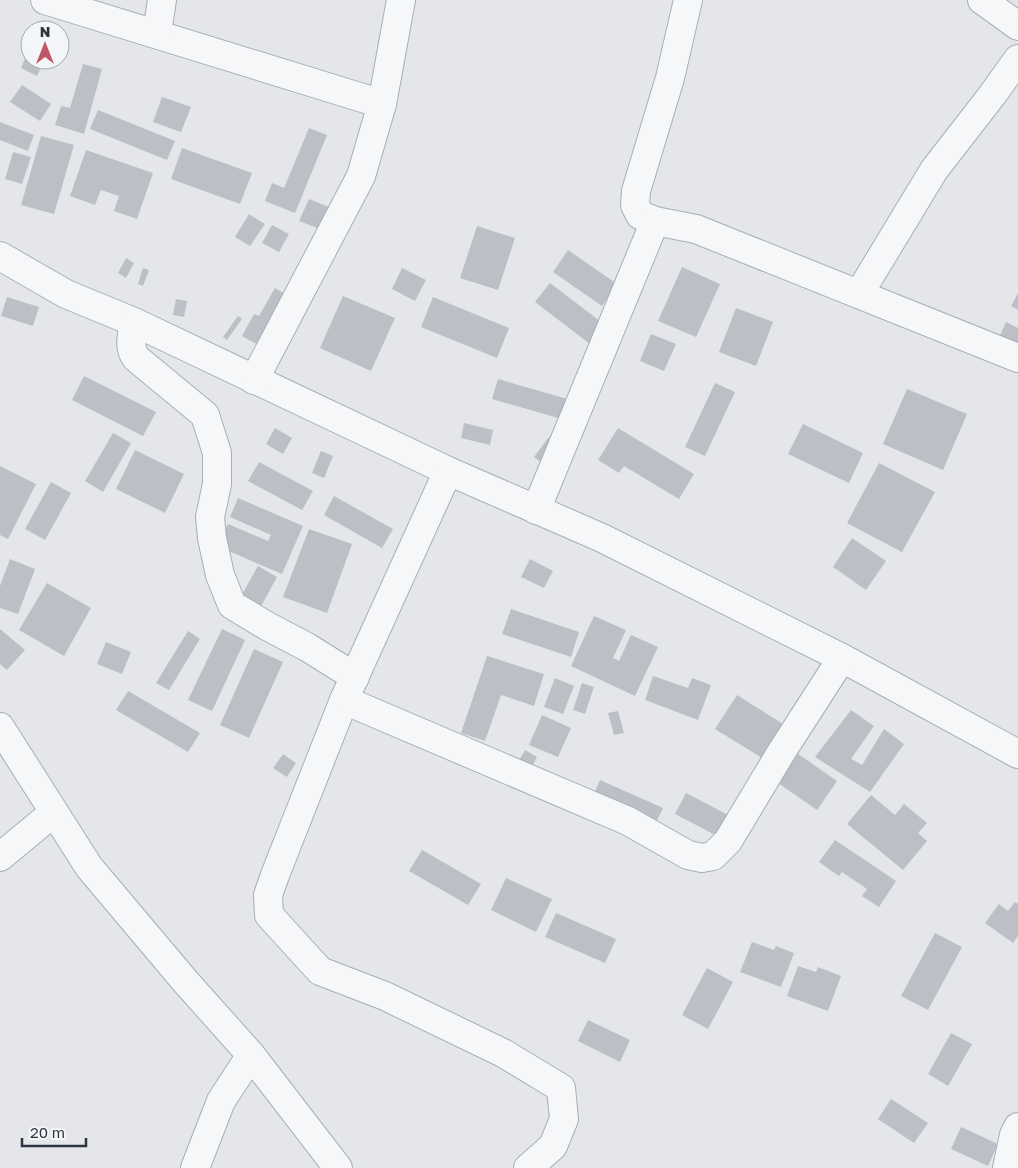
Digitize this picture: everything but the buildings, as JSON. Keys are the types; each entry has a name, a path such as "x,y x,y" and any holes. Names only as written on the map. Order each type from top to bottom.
{"street":[{"path":"45,0 382,104"},
{"path":"157,34 162,0"},
{"path":"254,380 361,176 382,104 401,0"},
{"path":"688,0 670,78 636,191 635,205 640,215 655,221 696,229 1018,358"},
{"path":"982,0 1018,26"},
{"path":"859,294 934,170 994,94 1018,59"},
{"path":"536,510 655,221"},
{"path":"0,256 66,294 134,322 448,471 602,538 842,658 1018,754"},
{"path":"134,322 131,352 205,415 218,453 217,484 210,518 212,538 220,575 232,604 267,626 307,647 350,689 628,821 688,855 702,858 713,856 728,841 782,751 842,658"},
{"path":"448,471 350,689 275,874 268,895 270,915 320,971 385,996 503,1052 561,1088 564,1119 553,1146 528,1168"},
{"path":"0,727 89,867 185,981 251,1055 338,1168"},
{"path":"0,857 54,813"},
{"path":"195,1168 221,1101 251,1055"},
{"path":"1007,1168 1014,1135 1018,1127"}]}
